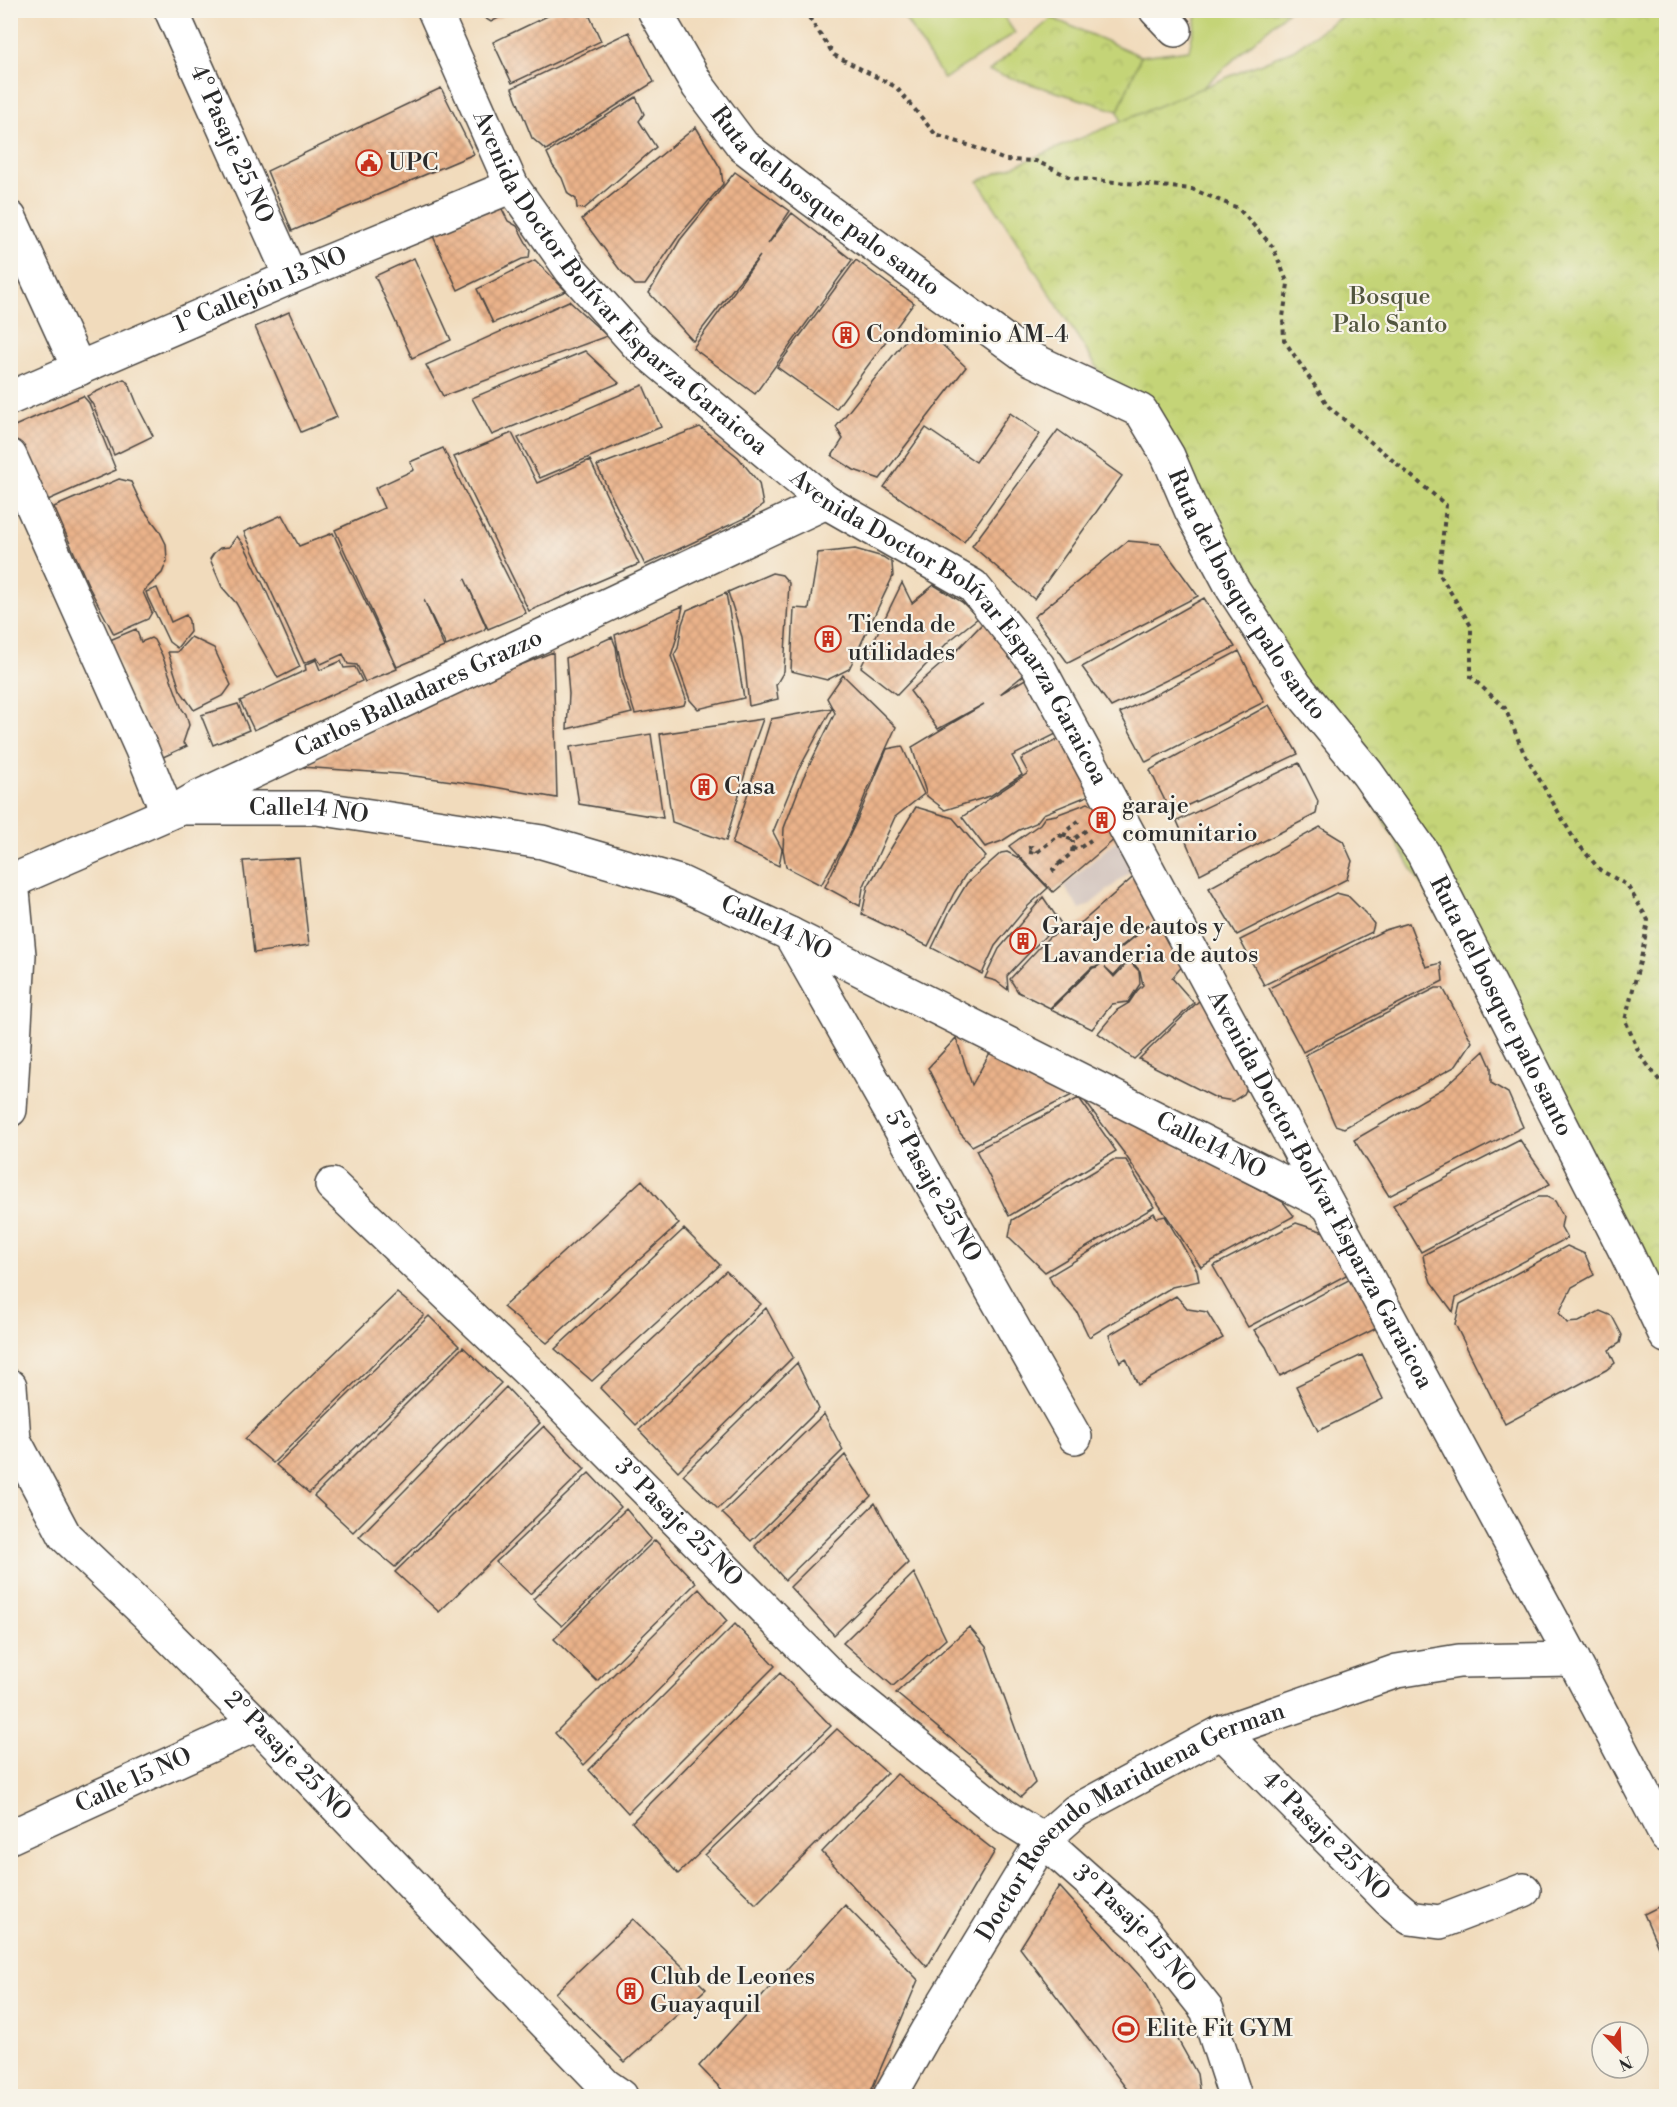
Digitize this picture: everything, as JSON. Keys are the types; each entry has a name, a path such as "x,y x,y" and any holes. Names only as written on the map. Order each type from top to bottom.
{"street":[{"name":"4° Pasaje 25 NO","path":"171,10 291,277"},
{"name":"Avenida Doctor Bolívar Esparza Garaicoa","path":"434,10 512,186 571,270 637,344 826,502 973,586 1038,666 1666,1836"},
{"name":"Ruta del bosque palo santo","path":"654,10 698,86 743,146 810,198 1029,358 1141,411 1168,456 1191,510 1233,589 1296,686 1367,773 1423,853 1622,1244 1666,1336"},
{"name":"1° Callejón 13 NO","path":"10,398 291,277 512,186"},
{"path":"10,218 79,369"},
{"path":"10,456 142,750 174,810"},
{"name":"Carlos Balladares Grazzo","path":"11,882 174,810 826,502"},
{"name":"Calle14 NO","path":"174,810 317,808 542,842 679,882 790,934 1327,1204"},
{"path":"10,1110 19,955 11,882"},
{"name":"5° Pasaje 25 NO","path":"790,934 1075,1437"},
{"name":"3° Pasaje 25 NO","path":"333,1185 531,1374 833,1678 1003,1815 1043,1840"},
{"name":"2° Pasaje 25 NO","path":"10,1386 14,1440 65,1536 148,1615 256,1724 605,2085 621,2096"},
{"name":"Doctor Rosendo Mariduena German","path":"890,2097 928,2029 1043,1840 1076,1811 1222,1732 1397,1671 1459,1661 1573,1659"},
{"name":"Calle 15 NO","path":"10,1837 256,1724"},
{"name":"4° Pasaje 25 NO","path":"1222,1732 1389,1900 1410,1918 1440,1922 1524,1890"},
{"name":"3° Pasaje 15 NO","path":"1043,1840 1142,1928 1207,2010 1235,2097"}],"path":[{"path":"804,10 834,55 896,87 936,135 1005,160 1036,161 1072,178 1192,189 1238,208 1273,247 1288,284 1283,317 1284,340 1329,407 1446,505 1439,573 1471,626 1471,677 1505,708 1523,751 1574,839 1600,870 1627,885 1648,920 1625,1020 1640,1055 1666,1089"},
{"path":"1064,837 1066,831 1086,816"},
{"path":"1055,872 1053,869 1072,853 1073,840 1088,828"},
{"path":"1028,850 1036,853 1059,835 1073,840"},
{"path":"1072,848 1078,849 1091,838 1091,840"}],"shaded area":[{"path":"1120,837 1136,867 1088,906 1080,909 1064,886"}],"green space":[{"path":"900,11 1000,11 1015,33 944,79"},
{"path":"1198,11 1288,11 1194,95 1122,125 1118,111 1141,56 1189,50"},
{"name":"Bosque Palo Santo","path":"1349,11 1666,11 1666,1304 1356,773 978,181 1293,50"},
{"path":"1052,18 1141,56 1118,111 989,71"}],"building":[{"path":"480,10 514,10 491,22 483,17"},
{"path":"560,10 587,10 601,41 512,83 493,42"},
{"path":"629,32 654,82 546,150 532,138 512,88"},
{"name":"UPC","path":"441,88 474,154 292,231 267,171"},
{"path":"636,97 644,114 639,121 656,147 584,209 577,208 576,199 568,194 562,178 547,153"},
{"path":"696,127 721,169 723,184 678,237 645,285 635,285 620,270 582,219"},
{"path":"735,172 790,211 768,244 792,213 852,260 755,394 693,348 760,256 693,341 649,293 680,240"},
{"path":"500,205 508,221 517,226 530,250 529,258 522,259 458,290 432,234"},
{"path":"414,258 451,340 412,358 375,276"},
{"path":"535,260 566,291 493,323 477,289"},
{"name":"Condominio AM-4","path":"856,260 914,303 836,409 777,367"},
{"path":"569,301 607,336 443,396 426,365"},
{"path":"289,312 337,417 301,432 255,327"},
{"path":"919,323 966,367 880,479 854,470 832,456 843,439 836,427"},
{"path":"585,351 619,383 492,435 472,398"},
{"path":"124,379 129,384 153,436 114,455 87,396"},
{"path":"643,385 661,427 540,478 518,438"},
{"path":"83,396 89,403 116,470 48,500 35,483 10,428"},
{"path":"1010,413 1040,434 964,542 884,487 926,428 976,462"},
{"path":"700,427 738,457 759,483 763,505 749,516 645,565 597,466"},
{"path":"1058,430 1122,476 1034,599 972,546"},
{"path":"512,433 537,483 590,460 639,564 529,611 454,457"},
{"path":"443,448 526,613 488,629 465,579 486,627 484,630 446,646 424,600 444,647 397,667 335,530 384,508 375,488 414,470 410,462"},
{"path":"119,479 131,482 144,510 166,544 167,561 162,573 143,592 152,612 148,619 114,634 90,589 54,507"},
{"path":"282,515 299,546 333,533 397,669 365,682 357,665 348,664 343,654 321,664 317,658 304,663 244,532"},
{"path":"237,536 245,547 264,586 300,667 278,678 236,603 222,587 210,559 220,548 229,547"},
{"path":"1128,541 1160,544 1198,596 1068,663 1034,617"},
{"name":"Tienda de utilidades","path":"855,549 883,557 892,563 893,576 849,669 827,680 791,671 794,608 809,609 818,553"},
{"path":"772,573 782,575 789,583 784,671 776,685 778,699 749,706 742,637 728,592"},
{"path":"902,583 912,603 934,585 962,602 978,618 949,641 897,695 861,667"},
{"path":"157,588 171,622 186,615 189,621 190,632 177,648 169,642 146,592"},
{"path":"726,593 744,698 698,709 690,700 674,655 678,648 687,610"},
{"path":"1204,598 1235,647 1111,707 1082,667"},
{"path":"683,606 671,656 686,699 684,705 635,714 624,679 615,635"},
{"path":"985,621 1025,674 1000,694 1027,678 1066,729 1012,756 1022,775 990,796 945,810 927,796 912,747 984,704 938,729 910,691 955,652"},
{"path":"136,629 141,642 151,638 154,640 189,725 183,743 187,746 161,758 110,640"},
{"path":"191,637 214,648 231,685 224,695 194,710 180,690 168,652 177,652"},
{"path":"612,637 616,647 621,682 632,713 567,729 569,694 566,658"},
{"path":"1239,651 1264,702 1146,762 1120,713"},
{"path":"553,652 557,798 399,774 301,767 422,705"},
{"path":"316,660 320,670 341,661 344,668 355,667 362,681 254,730 240,701 306,670 305,665"},
{"path":"843,675 896,727 849,836 821,885 786,867 783,850 784,828 803,778 835,713 827,698"},
{"path":"238,704 249,730 213,745 201,715"},
{"path":"1269,705 1298,754 1171,813 1150,770"},
{"path":"832,708 798,771 773,832 782,849 779,866 732,844 771,719"},
{"name":"Casa","path":"763,719 751,752 726,841 672,822 660,734"},
{"path":"651,734 663,818 579,804 570,747"},
{"path":"1067,735 1097,792 1043,814 1036,823 1002,841 985,847 962,817 1028,773 1021,760 1026,755"},
{"path":"902,746 924,794 895,817 863,888 860,906 825,887 887,749"},
{"path":"1299,763 1318,801 1316,814 1200,874 1177,821"},
{"path":"1096,797 1122,833 1053,892 1009,846 1040,824 1045,817 1088,803 1093,805"},
{"path":"916,807 953,818 986,857 966,874 928,946 862,914 868,886"},
{"path":"1320,827 1343,841 1352,861 1347,879 1237,935 1209,888"},
{"path":"1007,852 1019,858 1048,888 1027,907 995,946 982,974 932,948 967,883 1001,853"},
{"path":"299,858 309,945 254,953 243,861"},
{"path":"1138,873 1160,915 1097,966 1092,967 1050,1008 1018,992 1010,979 1049,937 1082,922"},
{"path":"1336,893 1348,896 1367,915 1374,924 1372,932 1264,985 1240,940"},
{"name":"Garaje de autos y Lavanderia de autos","path":"1043,897 1062,925 1048,933 1007,976 1008,990 996,981 985,978 999,949"},
{"path":"1161,916 1185,963 1172,978 1194,1003 1134,1059 1098,1033 1117,1010 1129,1003 1143,985 1140,971 1129,958 1114,975 1105,967 1114,977 1129,961 1139,971 1140,984 1128,1002 1112,1004 1092,1029 1051,1009 1093,968"},
{"path":"1409,923 1426,967 1441,963 1443,981 1303,1052 1269,988 1385,930"},
{"path":"1436,988 1443,988 1472,1042 1456,1066 1344,1128 1335,1125 1305,1055"},
{"path":"1204,996 1249,1084 1244,1094 1233,1101 1216,1098 1139,1059"},
{"path":"956,1038 972,1085 991,1051 1074,1094 972,1146 960,1133 928,1068"},
{"path":"1484,1051 1491,1067 1491,1083 1508,1093 1523,1127 1389,1196 1354,1140 1444,1088"},
{"path":"1078,1092 1283,1202 1294,1216 1201,1267 1124,1153"},
{"path":"1079,1098 1116,1151 1009,1216 976,1150"},
{"path":"1520,1140 1550,1184 1421,1252 1393,1205"},
{"path":"1113,1160 1126,1160 1154,1207 1045,1272 1009,1237 1012,1220"},
{"path":"642,1180 679,1224 547,1343 503,1307"},
{"path":"1538,1197 1547,1197 1555,1201 1563,1216 1561,1227 1567,1238 1456,1298 1453,1312 1431,1282 1423,1255"},
{"path":"1154,1213 1157,1218 1165,1216 1197,1270 1199,1281 1172,1287 1089,1337 1077,1312 1052,1283 1049,1276"},
{"path":"1296,1223 1327,1233 1352,1272 1248,1327 1213,1266"},
{"path":"684,1229 720,1265 592,1381 555,1349"},
{"path":"1567,1246 1585,1254 1594,1275 1572,1287 1559,1313 1567,1323 1579,1322 1600,1311 1612,1316 1622,1335 1620,1343 1609,1350 1615,1363 1505,1424 1455,1324 1460,1304"},
{"path":"726,1271 761,1304 636,1425 600,1388"},
{"path":"1358,1275 1385,1324 1280,1376 1266,1347 1254,1330"},
{"path":"397,1293 424,1315 273,1463 245,1439"},
{"path":"1176,1296 1188,1309 1207,1312 1223,1338 1138,1385 1126,1358 1120,1362 1109,1335"},
{"path":"766,1308 793,1357 678,1471 639,1430"},
{"path":"429,1316 459,1346 309,1493 276,1465"},
{"path":"463,1347 501,1383 353,1532 314,1496"},
{"path":"1362,1355 1383,1399 1318,1431 1296,1386"},
{"path":"797,1363 819,1409 718,1509 683,1475"},
{"path":"506,1387 540,1423 395,1567 359,1537"},
{"path":"824,1414 843,1450 751,1541 722,1513"},
{"path":"544,1426 585,1469 439,1612 395,1572"},
{"path":"845,1455 871,1496 785,1580 755,1546"},
{"path":"589,1473 621,1507 530,1594 496,1562"},
{"path":"875,1503 908,1563 834,1635 790,1587"},
{"path":"626,1509 651,1539 562,1626 533,1599"},
{"path":"655,1540 696,1583 597,1681 554,1639"},
{"path":"914,1573 946,1639 893,1686 843,1643"},
{"path":"699,1589 727,1621 584,1765 555,1733"},
{"path":"735,1624 775,1666 628,1813 589,1770"},
{"path":"969,1627 986,1647 1035,1783 1021,1797 896,1693"},
{"path":"780,1673 831,1726 678,1874 632,1822"},
{"path":"837,1729 887,1773 756,1904 705,1855"},
{"path":"897,1774 995,1851 927,1967 822,1852"},
{"name":"Elite Fit GYM","path":"1059,1886 1147,1984 1197,2074 1200,2096 1132,2096 1020,1948"},
{"path":"1666,1903 1666,1965 1644,1914"},
{"path":"845,1905 918,1980 869,2096 728,2096 699,2066"},
{"name":"Club de Leones Guayaquil","path":"633,1919 706,1989 625,2062 555,1993"}],"place":[{"name":"UPC","path":"369,163"},
{"name":"Condominio AM-4","path":"846,335"},
{"name":"Tienda de utilidades","path":"828,639"},
{"name":"Casa","path":"704,787"},
{"name":"garaje comunitario","path":"1102,820"},
{"name":"Garaje de autos y Lavanderia de autos","path":"1023,941"},
{"name":"Club de Leones Guayaquil","path":"630,1991"},
{"name":"Elite Fit GYM","path":"1126,2029"}]}
